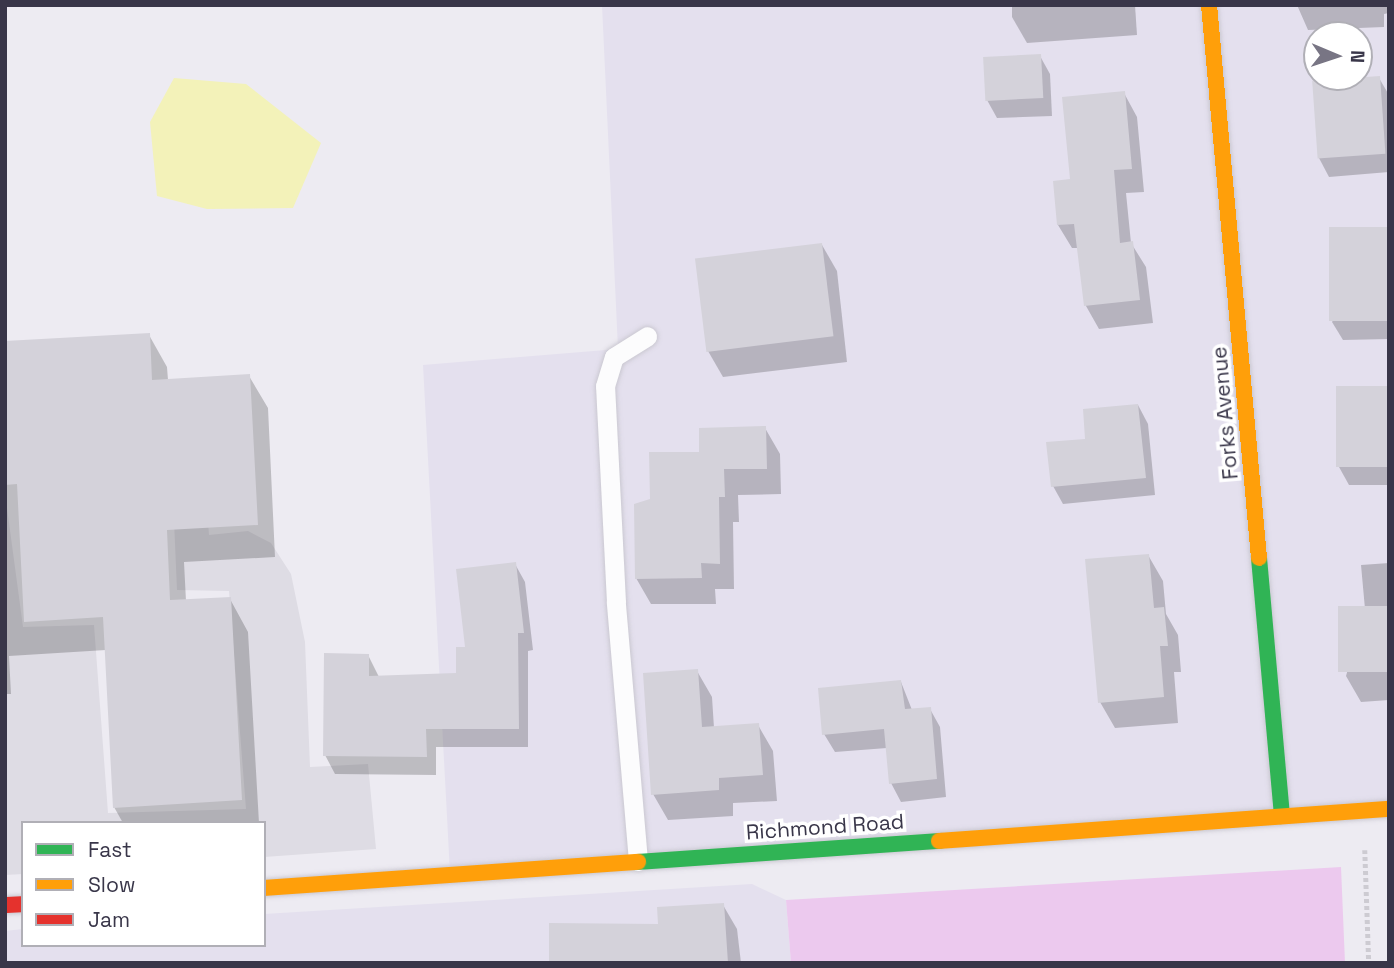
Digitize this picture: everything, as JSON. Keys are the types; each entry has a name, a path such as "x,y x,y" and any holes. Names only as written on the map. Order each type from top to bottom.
{"street":[{"name":"Forks Avenue","path":"1209,5 1282,816"},
{"name":"Richmond Road","path":"266,888 1389,809"}],"lane":[{"path":"638,862 616,602 605,386 614,357 647,335"}],"path":[{"path":"1364,811 1369,963"}],"shaded area":[{"path":"602,5 1389,5 1389,804 450,873 423,365 618,349"},
{"path":"174,78 246,84 321,143 293,208 207,209 157,196 150,122"},
{"path":"201,425 209,535 248,531 271,543 291,574 305,642 310,767 368,764 376,849 266,857 266,821 21,821 21,874 5,875 5,493 23,627 94,625 108,813 246,809 229,591 177,590 170,427"},
{"path":"1341,867 1345,963 791,963 786,900"},
{"path":"752,884 786,900 791,963 5,963 5,931 21,929 21,947 266,947 266,914"}],"building":[{"path":"1041,54 1043,98 985,101 983,57"},
{"path":"1373,76 1380,76 1385,154 1318,159 1313,91 1373,91"},
{"path":"1125,91 1132,169 1114,170 1120,243 1133,241 1140,300 1084,306 1074,224 1057,225 1053,181 1070,179 1062,97"},
{"path":"1329,227 1389,227 1389,321 1329,321"},
{"path":"822,243 833,336 706,352 695,259"},
{"path":"150,333 152,380 250,374 258,525 167,530 170,600 231,597 242,800 113,808 103,617 24,622 17,484 5,485 5,341"},
{"path":"1336,386 1389,386 1389,467 1336,467"},
{"path":"1138,404 1146,478 1051,487 1046,442 1085,439 1083,409"},
{"path":"766,426 767,469 724,469 725,497 719,497 720,564 701,563 702,578 635,579 634,504 650,499 649,452 699,452 699,428"},
{"path":"1149,554 1154,608 1164,607 1168,646 1160,646 1164,697 1098,703 1085,559"},
{"path":"516,562 524,633 518,633 519,729 426,729 427,757 323,756 324,653 369,654 369,676 456,673 456,647 465,647 456,569"},
{"path":"1338,606 1389,606 1389,672 1338,672"},
{"path":"698,669 702,727 759,723 763,775 719,778 719,790 651,795 643,673"},
{"path":"901,680 905,709 931,707 937,779 889,784 884,729 822,735 818,688"},
{"path":"724,903 728,963 549,963 549,923 658,924 657,907"}],"traffic: fast":[{"path":"1259,558 1282,816"},
{"path":"638,862 939,841"}],"traffic: slow":[{"path":"1209,5 1259,558"},
{"path":"939,841 1389,809"},
{"path":"266,888 638,862"}],"traffic: jam":[{"path":"5,905 21,904"}]}
